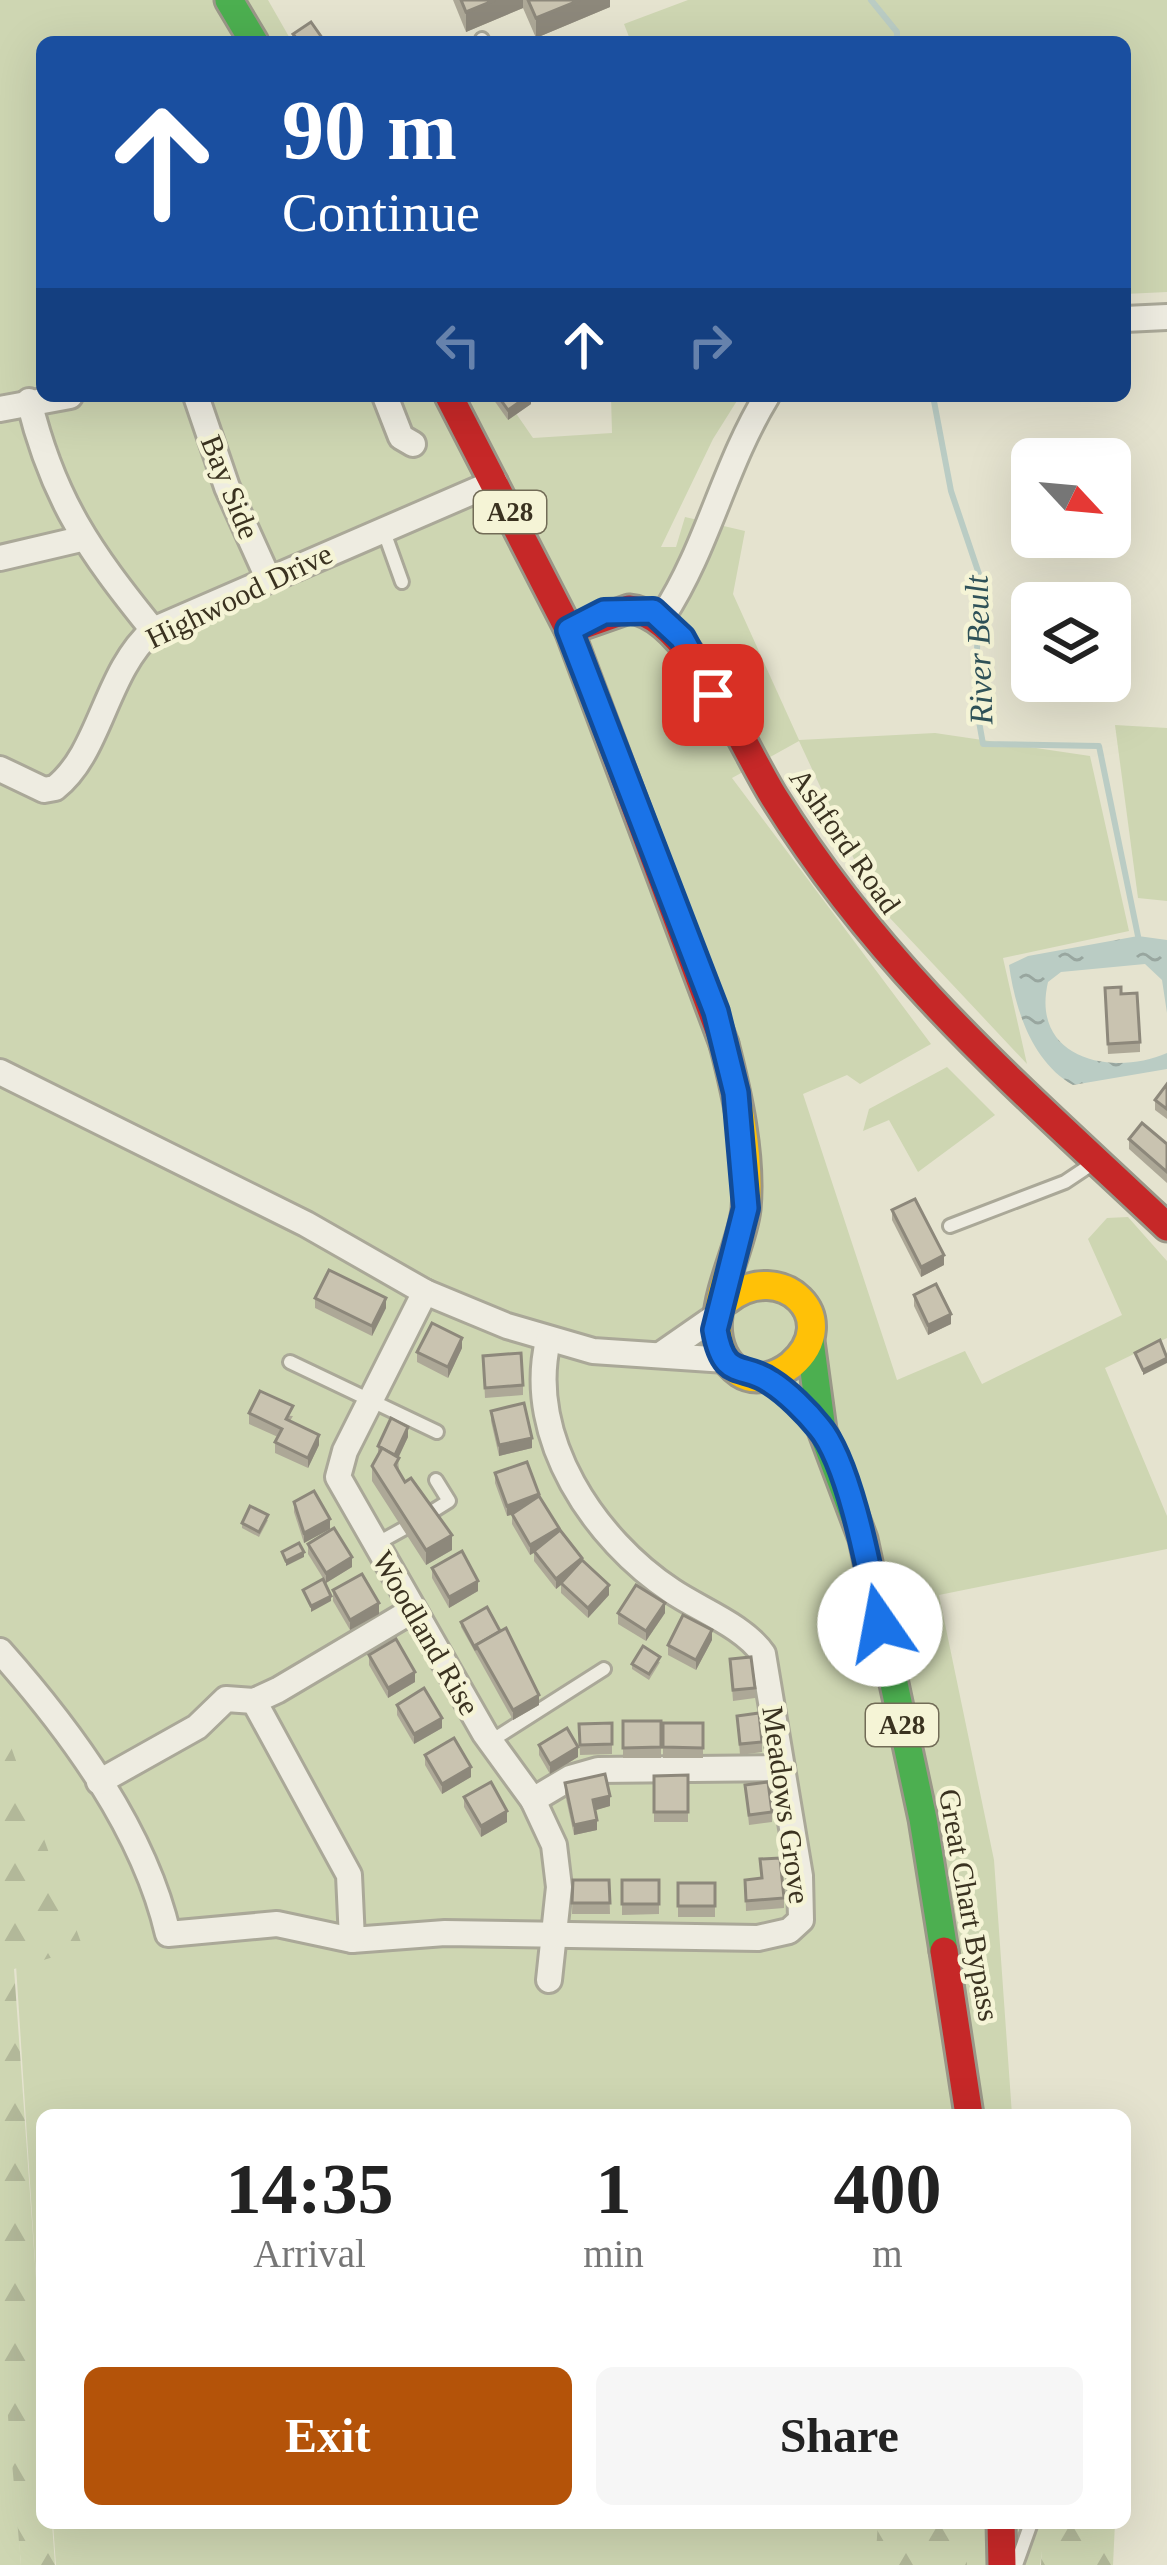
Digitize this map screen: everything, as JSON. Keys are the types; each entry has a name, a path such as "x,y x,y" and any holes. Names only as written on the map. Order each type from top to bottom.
{"main road":[{"path":"229,0 250,36"},
{"name":"A28","path":"452,402 569,630 716,1012 736,1093 746,1208 723,1307"},
{"path":"569,630 604,612 629,608 663,616"},
{"name":"Ashford Road","path":"663,616 682,638 777,805 858,920 963,1038 1167,1227"},
{"name":"A28","path":"746,1208 787,1289"},
{"path":"755,1283 787,1289 807,1311 810,1341 795,1366 768,1378 738,1371 726,1360 715,1330 723,1307 755,1283"},
{"name":"Great Chart Bypass","path":"810,1341 822,1430 863,1539 918,1797 968,2109"},
{"name":"Great Chart Bypass","path":"768,1378 822,1430"},
{"path":"1001,2529 1002,2565"}],"street":[{"path":"1131,319 1167,317"},
{"path":"0,409 36,400"},
{"path":"29,401 48,472 81,539 153,630"},
{"name":"Bay Side","path":"198,402 227,487 268,578"},
{"path":"387,402 401,436 413,444"},
{"path":"663,616 691,569 738,443 763,402"},
{"name":"Highwood Drive","path":"0,769 44,790 55,788 75,764 128,652 153,630 495,482"},
{"path":"0,558 81,539"},
{"path":"0,1072 306,1224 425,1292 548,1341 624,1355 726,1360"},
{"name":"Woodland Rise","path":"425,1292 338,1477 490,1742 533,1800 554,1845 559,1887 549,1980"},
{"path":"660,1354 723,1307"},
{"name":"Meadows Grove","path":"99,1782 156,1885 168,1934 277,1924 352,1940 445,1933 758,1938 789,1931 801,1920 800,1876 763,1654 651,1577 595,1520 554,1436 543,1375 548,1341"},
{"path":"0,1651 99,1782 197,1727 226,1699 254,1700 413,1610"},
{"path":"254,1700 349,1875 352,1940"},
{"path":"533,1800 570,1778 598,1770 782,1768"}],"lane":[{"path":"383,528 402,582"},
{"path":"950,1226 1065,1182 1097,1159"},
{"path":"290,1362 437,1432"},
{"path":"425,1516 449,1502 436,1480"},
{"path":"375,1545 405,1528"},
{"path":"490,1742 604,1669"},
{"path":"1016,2565 1029,2529"}],"green space":[{"path":"0,0 268,0 289,36 36,36 36,402 508,402 533,438 612,433 611,402 736,402 661,547 676,547 685,517 745,531 733,594 799,740 935,733 1090,756 1129,931 1003,958 1027,1064 873,900 799,741 732,778 931,1044 860,1084 847,1075 803,1094 897,1380 965,1351 982,1384 1122,1315 1088,1239 1107,1218 1128,1217 1167,1261 1167,1338 1105,1368 1167,1516 1167,1549 939,1595 994,1860 1012,2109 36,2109 36,2277 0,1716"},
{"path":"688,0 1167,0 1167,292 1131,294 1131,36 629,36 624,24"},
{"path":"1115,725 1167,728 1167,901 1138,898"},
{"path":"947,1067 995,1115 918,1172 889,1120 863,1131 869,1109"},
{"path":"0,1716 83,1948 14,1969 36,2278 36,2529 52,2529 55,2565 21,2565 0,2326"},
{"path":"0,2326 4,2337 21,2565 0,2565"},
{"path":"53,2529 1045,2529 1040,2565 56,2565"},
{"path":"878,2529 965,2529 967,2565 875,2565"},
{"path":"1043,2529 1115,2529 1113,2565 1041,2565"}],"water":[{"path":"1138,936 1167,940 1167,1013 1162,980 1145,964 1061,972 1048,982 1046,1008 1051,1029 1063,1045 1080,1055 1123,1063 1167,1053 1167,1069 1073,1085 1036,1049 1016,999 1009,965 1028,956"}],"building":[{"path":"461,0 495,0 466,12"},
{"path":"528,0 580,0 536,18"},
{"path":"311,22 321,36 294,36"},
{"path":"1121,987 1121,994 1137,993 1140,1042 1108,1044 1105,988"},
{"path":"1167,1084 1167,1109 1155,1100"},
{"path":"1142,1123 1167,1144 1167,1172 1129,1139"},
{"path":"915,1199 944,1255 921,1267 892,1210"},
{"path":"329,1270 386,1298 372,1326 315,1298"},
{"path":"936,1284 951,1314 928,1325 914,1295"},
{"path":"432,1323 462,1338 448,1367 417,1352"},
{"path":"1160,1340 1167,1358 1143,1370 1135,1353"},
{"path":"521,1353 523,1385 485,1388 483,1356"},
{"path":"260,1391 293,1406 286,1419 319,1435 308,1458 275,1442 282,1429 249,1413"},
{"path":"524,1403 532,1438 499,1445 491,1411"},
{"path":"391,1418 408,1427 395,1455 378,1446"},
{"path":"382,1448 399,1458 395,1465 405,1482 411,1478 452,1535 426,1550 372,1466"},
{"path":"527,1462 539,1494 507,1506 495,1473"},
{"path":"314,1491 330,1519 304,1533 294,1502"},
{"path":"539,1496 559,1528 530,1545 512,1514"},
{"path":"250,1506 268,1515 259,1532 242,1523"},
{"path":"334,1528 352,1557 326,1573 308,1544"},
{"path":"560,1530 582,1558 556,1579 534,1551"},
{"path":"299,1543 304,1552 286,1561 282,1552"},
{"path":"462,1551 478,1581 449,1597 432,1568"},
{"path":"582,1560 609,1585 588,1608 561,1583"},
{"path":"362,1574 379,1603 350,1620 333,1590"},
{"path":"323,1579 331,1596 311,1606 303,1590"},
{"path":"636,1585 665,1603 646,1631 618,1613"},
{"path":"487,1607 500,1631 476,1645 476,1650 461,1622"},
{"path":"683,1615 712,1630 696,1660 668,1645"},
{"path":"506,1628 539,1695 513,1710 476,1645"},
{"path":"396,1639 415,1672 388,1688 369,1655"},
{"path":"643,1646 660,1657 649,1674 632,1664"},
{"path":"751,1657 755,1688 733,1690 730,1659"},
{"path":"424,1688 442,1718 414,1734 397,1705"},
{"path":"759,1713 762,1742 740,1744 737,1716"},
{"path":"623,1721 661,1721 661,1747 623,1748"},
{"path":"612,1723 612,1744 580,1745 579,1724"},
{"path":"663,1723 703,1723 703,1748 663,1747"},
{"path":"567,1728 578,1747 550,1764 539,1745"},
{"path":"454,1738 471,1767 442,1784 425,1755"},
{"path":"605,1774 610,1796 593,1800 597,1820 574,1825 565,1783"},
{"path":"688,1775 688,1812 654,1812 654,1776"},
{"path":"491,1782 507,1811 481,1826 464,1797"},
{"path":"768,1782 772,1812 749,1815 745,1785"},
{"path":"780,1858 784,1898 746,1901 745,1880 762,1878 760,1859"},
{"path":"573,1880 609,1880 610,1903 572,1903"},
{"path":"622,1880 659,1880 659,1904 622,1904"},
{"path":"678,1883 715,1883 715,1906 678,1906"}],"waterway":[{"name":"River Beult","path":"871,0 897,36"},
{"name":"River Beult","path":"934,402 951,491 980,577 975,699 983,744 1099,746 1138,936"}],"traffic: fast":[{"path":"229,0 250,36"},
{"path":"810,1341 822,1430 863,1539 923,1819 944,1951"}],"traffic: slow":[{"path":"724,1044 742,1125 747,1189 742,1229 722,1296 718,1339 725,1357 752,1378 785,1369 806,1347 809,1313 800,1299 785,1290 747,1289 727,1300"}],"traffic: jam":[{"path":"452,402 569,630 724,1044"},
{"path":"569,630 629,609 651,617 673,634 712,686 816,861 861,919 956,1026 1167,1227"},
{"path":"944,1951 968,2109"},
{"path":"1001,2529 1002,2565"}],"route":[{"path":"713,695 682,638 653,611 604,612 569,630 649,827 716,1012 736,1093 746,1208 727,1300 718,1314 718,1346 738,1371 768,1378 822,1430 863,1539 880,1624"}]}
